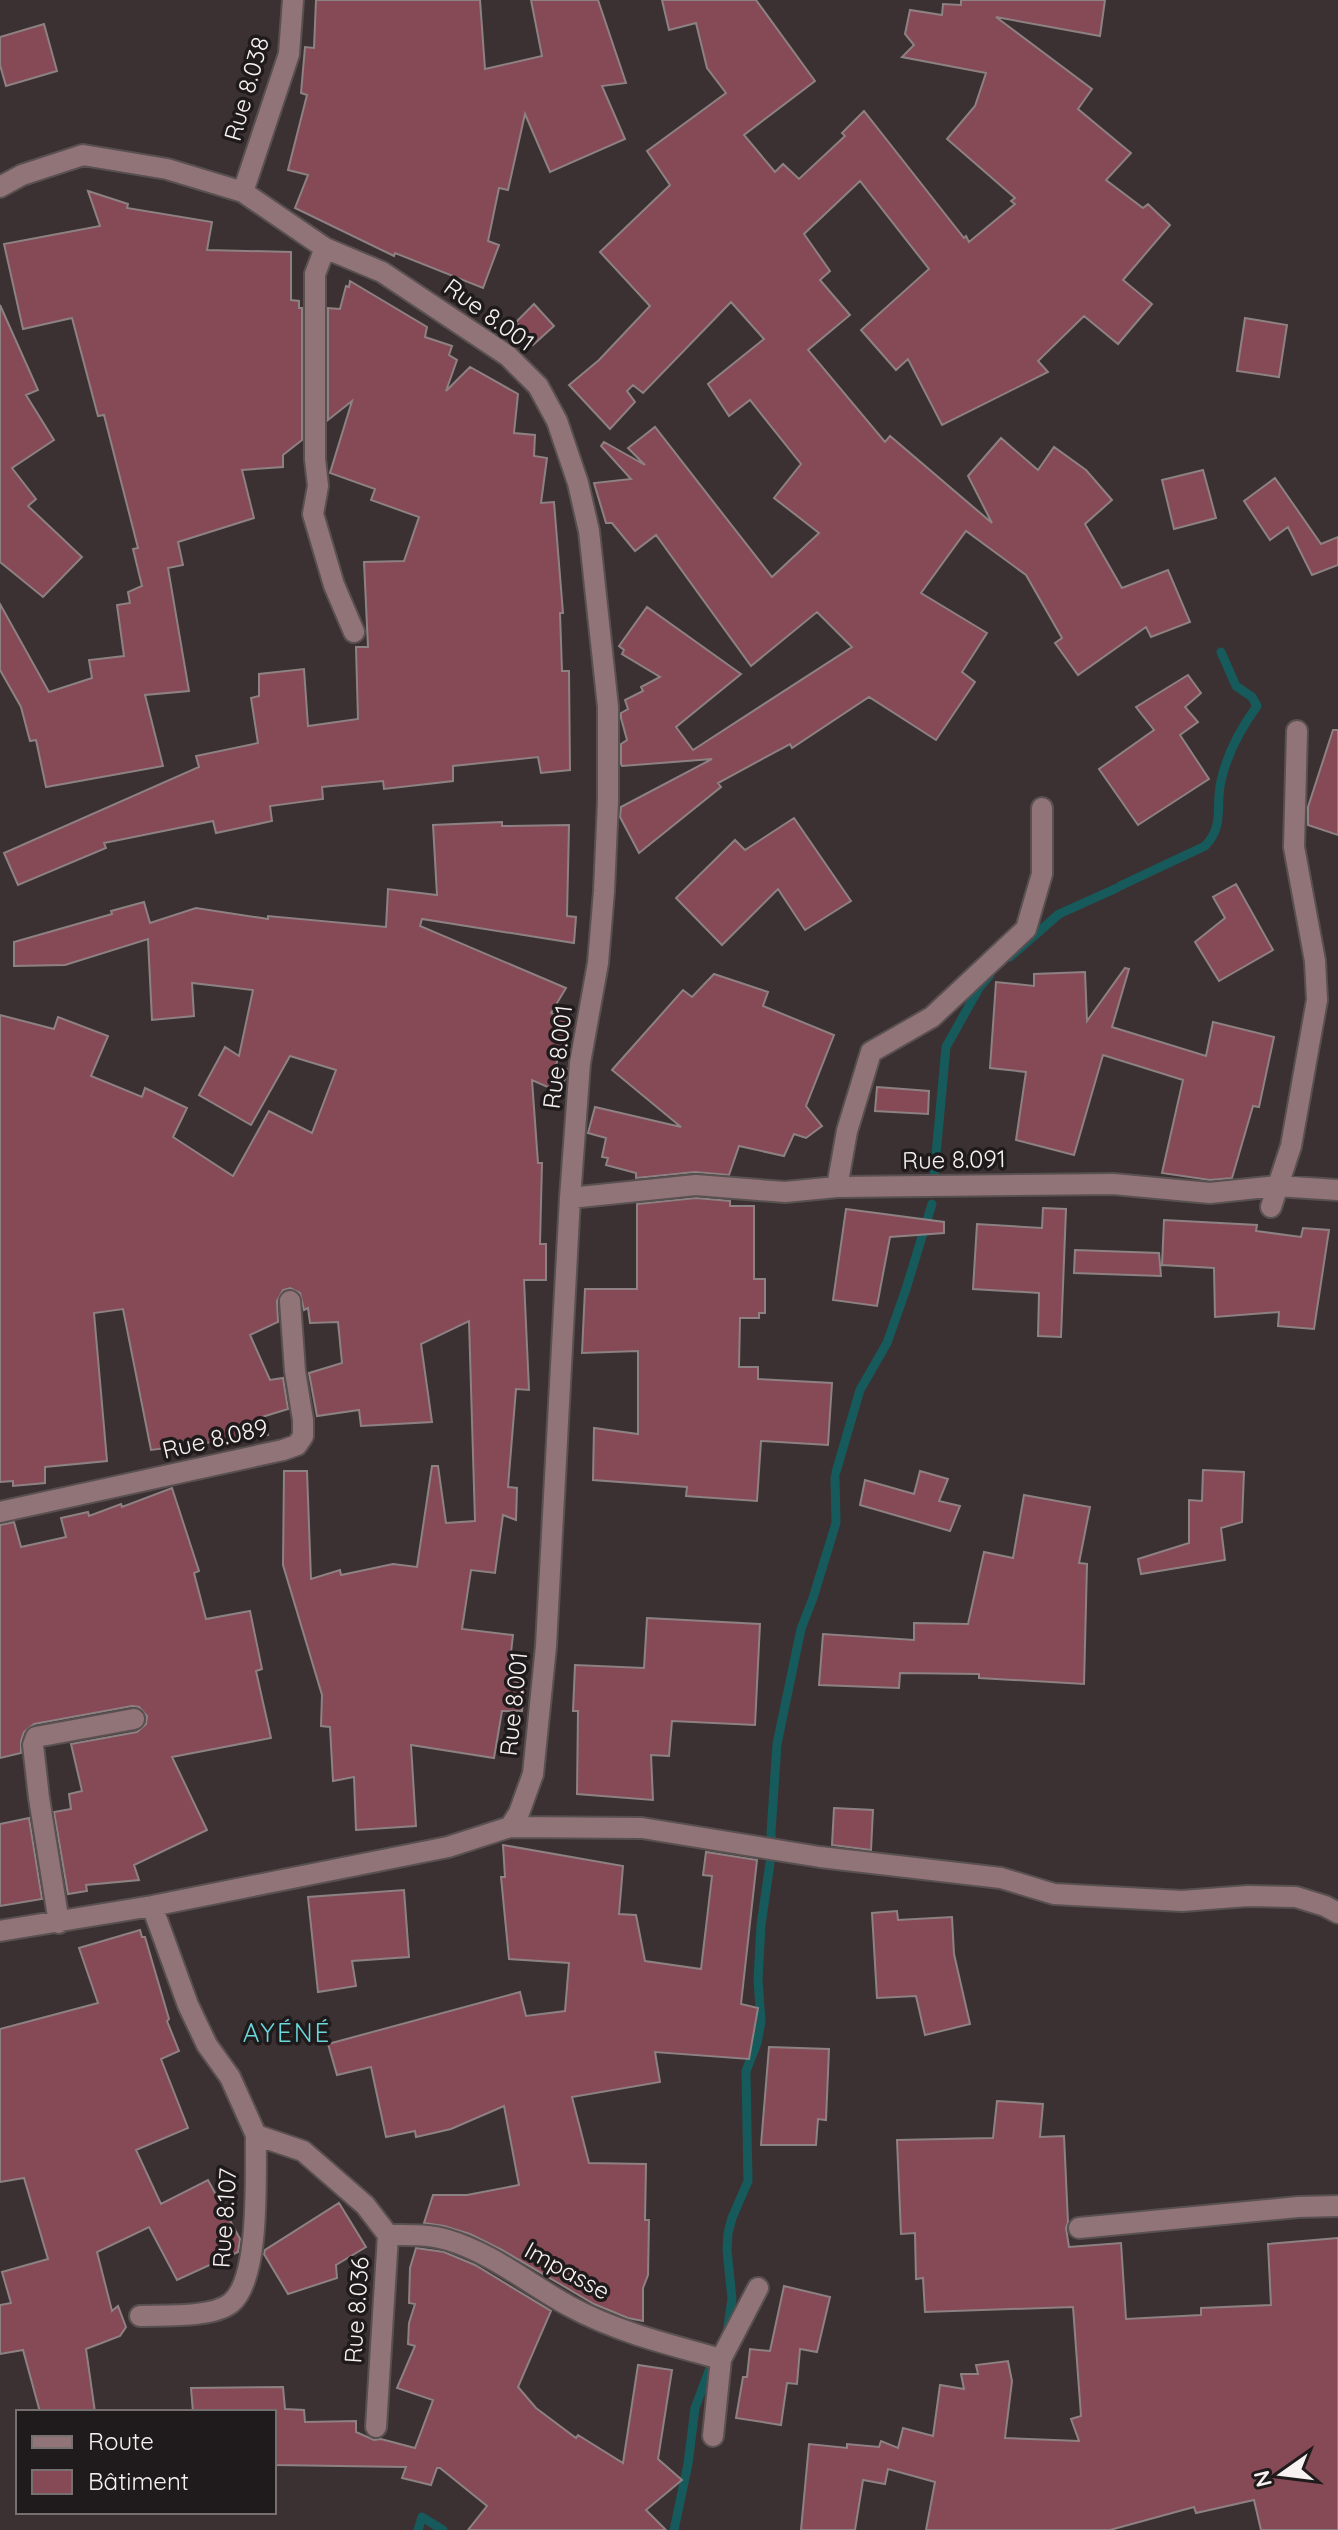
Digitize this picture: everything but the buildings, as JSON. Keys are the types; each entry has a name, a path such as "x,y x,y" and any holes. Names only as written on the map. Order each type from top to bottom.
{"street":[{"name":"Rue 8.038","path":"243,192 289,54 293,0"},
{"name":"Rue 8.001","path":"0,187 22,175 83,155 167,169 243,192 325,248 382,272 508,356 538,386 557,421 578,483 589,531 608,707 608,801 598,963 580,1063 570,1198 545,1660 533,1774 519,1813 510,1827"},
{"path":"325,248 315,274 315,459 318,486 313,514 334,585 354,632"},
{"path":"1271,1207 1291,1146 1317,1000 1315,961 1294,847 1297,731"},
{"path":"837,1187 847,1131 871,1052 932,1017 1026,929 1042,874 1042,808"},
{"name":"Rue 8.091","path":"570,1198 696,1185 785,1192 837,1187 1113,1184 1210,1193 1277,1186 1338,1190"},
{"name":"Rue 8.089","path":"0,1512 297,1445 303,1436 303,1420 295,1371 290,1301"},
{"path":"59,1923 33,1745 36,1737 134,1719"},
{"path":"0,1931 152,1906 448,1847 510,1827 642,1828 820,1857 1001,1878 1054,1894 1182,1901 1248,1896 1296,1897 1338,1913"},
{"path":"152,1906 188,2005 207,2045 230,2077 256,2135"},
{"name":"Rue 8.036","path":"256,2135 303,2151 365,2205 388,2235 376,2427"},
{"name":"Rue 8.107","path":"140,2316 206,2312 231,2303 247,2280 254,2233 256,2135"},
{"path":"1079,2228 1338,2206"},
{"name":"Impasse","path":"388,2235 446,2239 487,2256 572,2308 662,2343 721,2359"},
{"path":"713,2436 721,2359 758,2288"}],"waterway":[{"path":"1120,886 1205,846 1215,831 1219,790 1227,761 1240,732 1257,706 1252,697 1236,686 1221,652"},
{"path":"1010,957 1059,914 1117,888"},
{"path":"933,1187 946,1047 979,988 990,975"},
{"path":"836,1472 860,1390 887,1343 932,1204"},
{"path":"772,1850 777,1744 801,1629 836,1523 835,1477"},
{"path":"727,2333 732,2299 728,2233 748,2181 746,2071 761,2022 758,1979 761,1925 771,1856"},
{"path":"674,2530 688,2464 695,2408 712,2363"},
{"path":"418,2530 422,2517 443,2530"}],"district":[{"name":"AYÉNÉ","path":"287,2033"}]}
